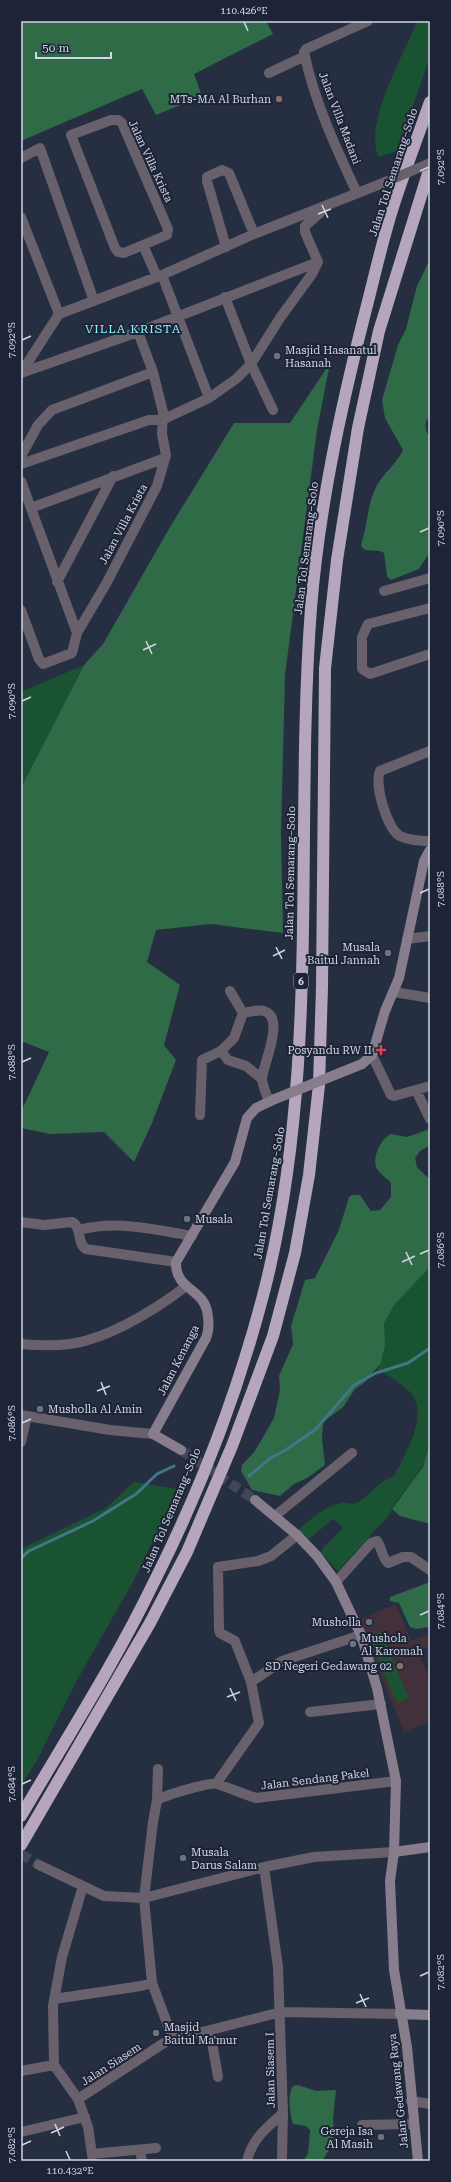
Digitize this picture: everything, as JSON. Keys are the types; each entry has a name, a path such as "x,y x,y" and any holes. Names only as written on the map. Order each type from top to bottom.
{"highway":[{"name":"Jalan Tol Semarang–Solo","path":"21,1816 109,1667 154,1582 200,1482 236,1386 265,1288 292,1142 299,1064 305,744 312,607 326,485 351,370 393,207 430,102"},
{"name":"6","path":"21,1845 150,1623 187,1552 232,1446 273,1336 295,1253 309,1175 319,1085 322,987 325,668 337,560 358,428 379,331 430,167"}],"street":[{"path":"269,73 368,21"},
{"name":"Jalan Villa Madani","path":"306,53 310,77 331,134 357,193"},
{"name":"Jalan Villa Krista","path":"111,120 118,120 122,123 168,229 167,235 143,245 124,253 118,252 115,248 71,135 111,120"},
{"path":"21,158 40,148 94,301"},
{"path":"21,373 59,314 160,276 254,234 430,163"},
{"path":"226,247 207,181 207,177 211,175 222,170 229,173 254,234"},
{"path":"21,464 149,420 162,420 225,389 251,364 280,318 312,274 318,262 305,226 314,216 342,199"},
{"path":"21,217 59,314"},
{"path":"143,245 160,276 178,315 209,398"},
{"path":"21,373 138,332 178,315 318,262"},
{"path":"225,297 251,364 273,410"},
{"name":"Jalan Villa Krista","path":"21,610 39,659 43,664 72,653 77,633 106,584 157,486 166,452 162,420 163,412 153,372 138,332"},
{"path":"21,456 38,425 52,410 153,372"},
{"path":"31,508 113,476 165,458"},
{"path":"57,582 113,476"},
{"path":"21,481 77,633"},
{"path":"384,591 430,578"},
{"path":"430,608 368,624 362,637 362,669 370,674 430,654"},
{"path":"430,751 388,767 380,771 378,777 380,796 392,828 400,836 418,841 430,840"},
{"path":"21,1222 44,1225 72,1222 79,1230 81,1244 86,1249 176,1262 235,1162 247,1118 256,1108 362,1064 372,1055 385,1011 399,978 424,861 430,850"},
{"path":"407,939 430,936"},
{"path":"230,992 243,1013"},
{"path":"394,992 430,998"},
{"path":"243,1013 263,1010 267,1012 273,1020 272,1044 262,1079"},
{"path":"200,1116 202,1060 221,1051 234,1038 243,1013"},
{"path":"221,1051 228,1060 246,1066 262,1079 272,1101"},
{"path":"372,1055 391,1095 394,1096 430,1086"},
{"path":"416,1090 430,1119"},
{"path":"79,1230 98,1225 132,1226 192,1236"},
{"name":"Jalan Kenanga","path":"153,1434 208,1332 208,1310 204,1300 186,1287 176,1271 176,1262"},
{"path":"21,1344 46,1346 88,1340 164,1303 186,1287"},
{"path":"21,1442 24,1415 110,1430 153,1434 181,1450"},
{"path":"275,1516 352,1453"},
{"name":"Jalan Gedawang Raya","path":"255,1500 298,1535 317,1556 336,1582 361,1635 381,1704 396,1781 394,1852 390,1881 394,1970 400,2014 407,2047 413,2124 418,2161"},
{"path":"157,1800 166,1795 216,1784 259,1723 251,1682 236,1641 220,1633 218,1567 258,1561 270,1556 298,1535"},
{"path":"336,1582 374,1541 380,1545 385,1561 388,1563 403,1557 411,1557 430,1570"},
{"path":"251,1682 282,1661 361,1635"},
{"path":"310,1712 381,1704"},
{"path":"158,1769 157,1800 144,1898 152,1983 173,2039"},
{"name":"Jalan Sendang Pakel","path":"216,1784 237,1793 256,1798 396,1781"},
{"path":"39,1865 104,1896 144,1898 264,1867 314,1857 394,1852 430,1847"},
{"name":"Jalan Siasem I","path":"248,2161 250,2148 283,2113 281,2012 278,1967 264,1867"},
{"path":"78,2099 54,2065 54,1998 62,1957 84,1886"},
{"path":"54,1998 152,1983"},
{"name":"Jalan Siasem","path":"93,2158 85,2117 78,2099 167,2041 281,2012 400,2014"},
{"path":"400,2014 430,2015"},
{"path":"210,2030 218,2077"},
{"path":"21,2071 54,2065"},
{"path":"411,2102 430,2104"},
{"path":"282,2158 283,2113"},
{"path":"21,2132 85,2117"},
{"path":"362,2125 413,2124"},
{"path":"93,2158 156,2148"},
{"path":"140,2150 142,2161"}],"shaded area":[{"name":"SD Negeri Gedawang 02","path":"396,1604 411,1641 428,1634 430,1639 430,1646 417,1651 430,1680 430,1721 404,1732 358,1620"}],"green space":[{"path":"21,21 266,21 273,34 194,74 202,96 156,115 142,89 21,141"},
{"path":"417,21 430,21 430,57 397,151 379,157 375,143 376,127 380,108"},
{"path":"430,259 430,415 426,422 426,427 430,439 430,552 419,569 391,580 387,576 384,553 380,551 365,550 361,546 369,507 376,487 403,450 385,418 382,400 398,345 406,329 417,286"},
{"path":"330,363 317,430 285,675 281,834 283,933 211,924 156,930 147,962 180,985 164,1045 176,1060 152,1123 134,1162 104,1132 50,1134 21,1128 21,1112 49,1052 21,1041 21,788 84,665 103,644 170,527 234,423 290,423"},
{"path":"84,665 21,788 21,692"},
{"path":"430,1129 430,1145 420,1151 415,1158 417,1167 430,1180 430,1267 394,1305 384,1323 385,1345 381,1363 365,1382 355,1389 343,1407 323,1422 322,1439 325,1465 307,1478 294,1484 280,1496 252,1490 241,1471 242,1465 255,1451 274,1418 280,1390 279,1376 293,1344 291,1326 305,1280 315,1278 339,1230 349,1197 352,1195 360,1195 371,1211 380,1210 391,1197 391,1183 375,1165 378,1149 387,1136 391,1134 407,1137"},
{"path":"430,1267 430,1443 426,1458 424,1464 396,1503 390,1514 338,1571 321,1553 322,1549 343,1528 333,1519 309,1539 298,1530 318,1514 334,1505 340,1503 355,1504 360,1501 384,1480 394,1476 404,1457 417,1423 416,1401 410,1392 402,1385 377,1369 384,1353 384,1324 386,1317 396,1301"},
{"path":"430,1443 430,1524 400,1516 392,1509 423,1467"},
{"path":"134,1482 178,1489 134,1580 76,1682 37,1760 21,1786 21,1549 106,1508"},
{"path":"430,1582 430,1627 416,1629 410,1627 399,1603 390,1601 390,1597"},
{"path":"381,1632 409,1698 397,1703 368,1638"},
{"path":"298,2085 316,2091 336,2090 333,2118 334,2142 322,2161 303,2161 308,2154 310,2130 306,2126 293,2124 290,2105 291,2090 293,2086"}],"waterway":[{"path":"249,1476 272,1457 284,1451 315,1430 354,1385 376,1373 408,1363 430,1348"},
{"path":"21,1558 29,1551 93,1521 136,1494 157,1474 174,1466"}],"tunnel":[{"path":"181,1450 255,1500"},
{"path":"21,1854 39,1865"}],"place":[{"name":"MTs-MA Al Burhan","path":"279,99"},
{"name":"Masjid Hasanatul Hasanah","path":"277,356"},
{"name":"Musala Baitul Jannah","path":"388,953"},
{"name":"Posyandu RW II","path":"381,1050"},
{"name":"Musala","path":"187,1219"},
{"name":"Musholla Al Amin","path":"40,1409"},
{"name":"Musholla","path":"369,1622"},
{"name":"Mushola Al Karomah","path":"353,1644"},
{"name":"SD Negeri Gedawang 02","path":"400,1666"},
{"name":"Musala Darus Salam","path":"183,1858"},
{"name":"Masjid Baitul Ma'mur","path":"156,2033"},
{"name":"Gereja Isa Al Masih","path":"381,2137"}],"district":[{"name":"VILLA KRISTA","path":"133,329"}]}
